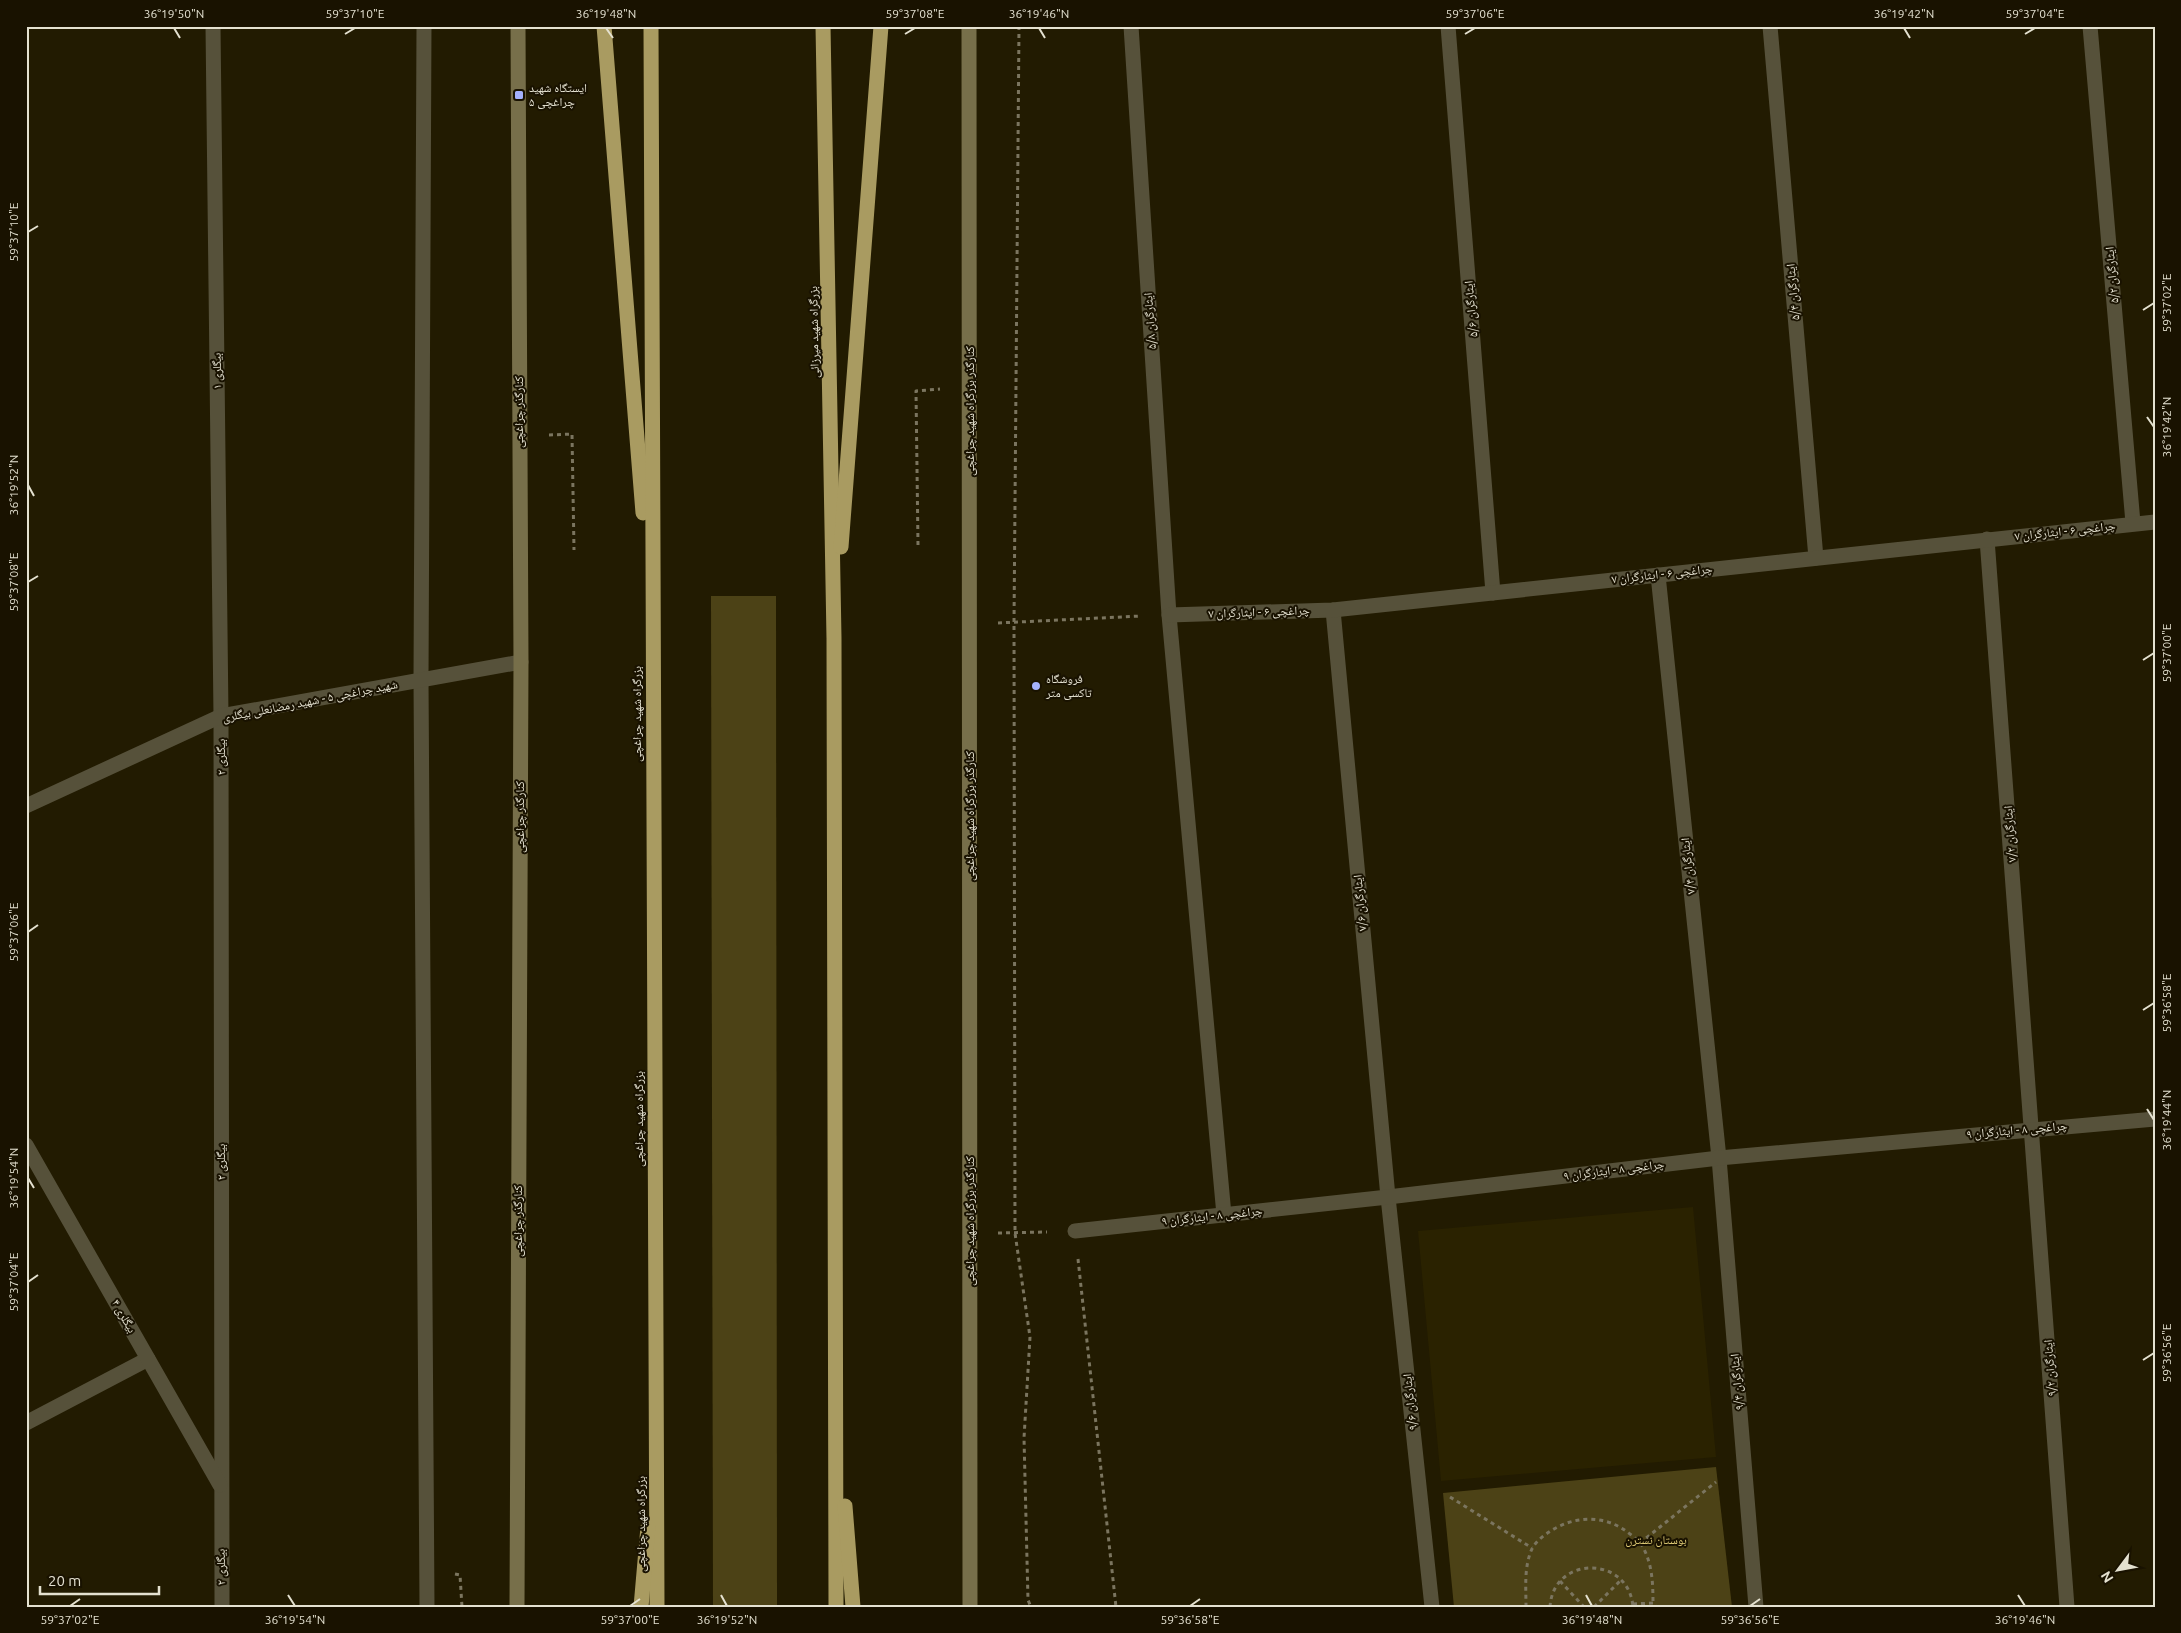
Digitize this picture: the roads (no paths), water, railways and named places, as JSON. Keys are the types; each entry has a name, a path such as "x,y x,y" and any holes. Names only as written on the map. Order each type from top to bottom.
{"highway":[{"path":"604,26 652,632"},
{"path":"651,26 652,632"},
{"name":"بزرگراه شهید میرزائی","path":"823,26 834,638"},
{"path":"836,1607 834,638 881,26"},
{"name":"بزرگراه شهید چراغچی","path":"652,632 657,1607"},
{"path":"836,1386 853,1607"},
{"path":"641,1607 656,1428"}],"main road":[{"name":"کنارگذر چراغچی","path":"517,1607 521,662 518,435 518,26"},
{"name":"کنارگذر بزرگراه شهید چراغچی","path":"969,26 971,388 970,1607"}],"street":[{"name":"بیگلری ۱","path":"214,26 221,716"},
{"path":"424,26 421,680 427,1607"},
{"name":"ایثارگران ۵/۸","path":"1131,26 1170,615 1224,1215"},
{"name":"ایثارگران ۵/۶","path":"1448,26 1493,593"},
{"name":"ایثارگران ۵/۴","path":"1770,26 1816,558"},
{"name":"ایثارگران ۵/۲","path":"2090,26 2134,523"},
{"name":"چراغچی ۶ - ایثارگران ۷","path":"1170,615 1333,610 2155,522"},
{"name":"ایثارگران ۷/۲","path":"1987,539 2032,1129"},
{"name":"ایثارگران ۷/۴","path":"1658,575 1719,1158"},
{"name":"ایثارگران ۷/۶","path":"1333,610 1388,1197"},
{"name":"شهید چراغچی ۵ - شهید رمضانعلی بیگلری","path":"26,806 221,716 521,662"},
{"name":"بیگلری ۲","path":"221,716 220,1486 222,1607"},
{"name":"چراغچی ۸ - ایثارگران ۹","path":"1075,1231 1719,1158 2155,1119"},
{"name":"ایثارگران ۹/۲","path":"2032,1129 2067,1607"},
{"name":"بیگلری ۴","path":"26,1145 220,1486"},
{"name":"ایثارگران ۹/۴","path":"1719,1158 1756,1607"},
{"name":"ایثارگران ۹/۶","path":"1388,1197 1432,1607"},
{"path":"26,1423 148,1359"}],"place":[{"name":"ایستگاه شهید چراغچی ۵","path":"519,95"},
{"name":"فروشگاه تاکسی متر","path":"1036,686"}],"park label":[{"name":"بوستان نسترن","path":"1656,1540"}]}
